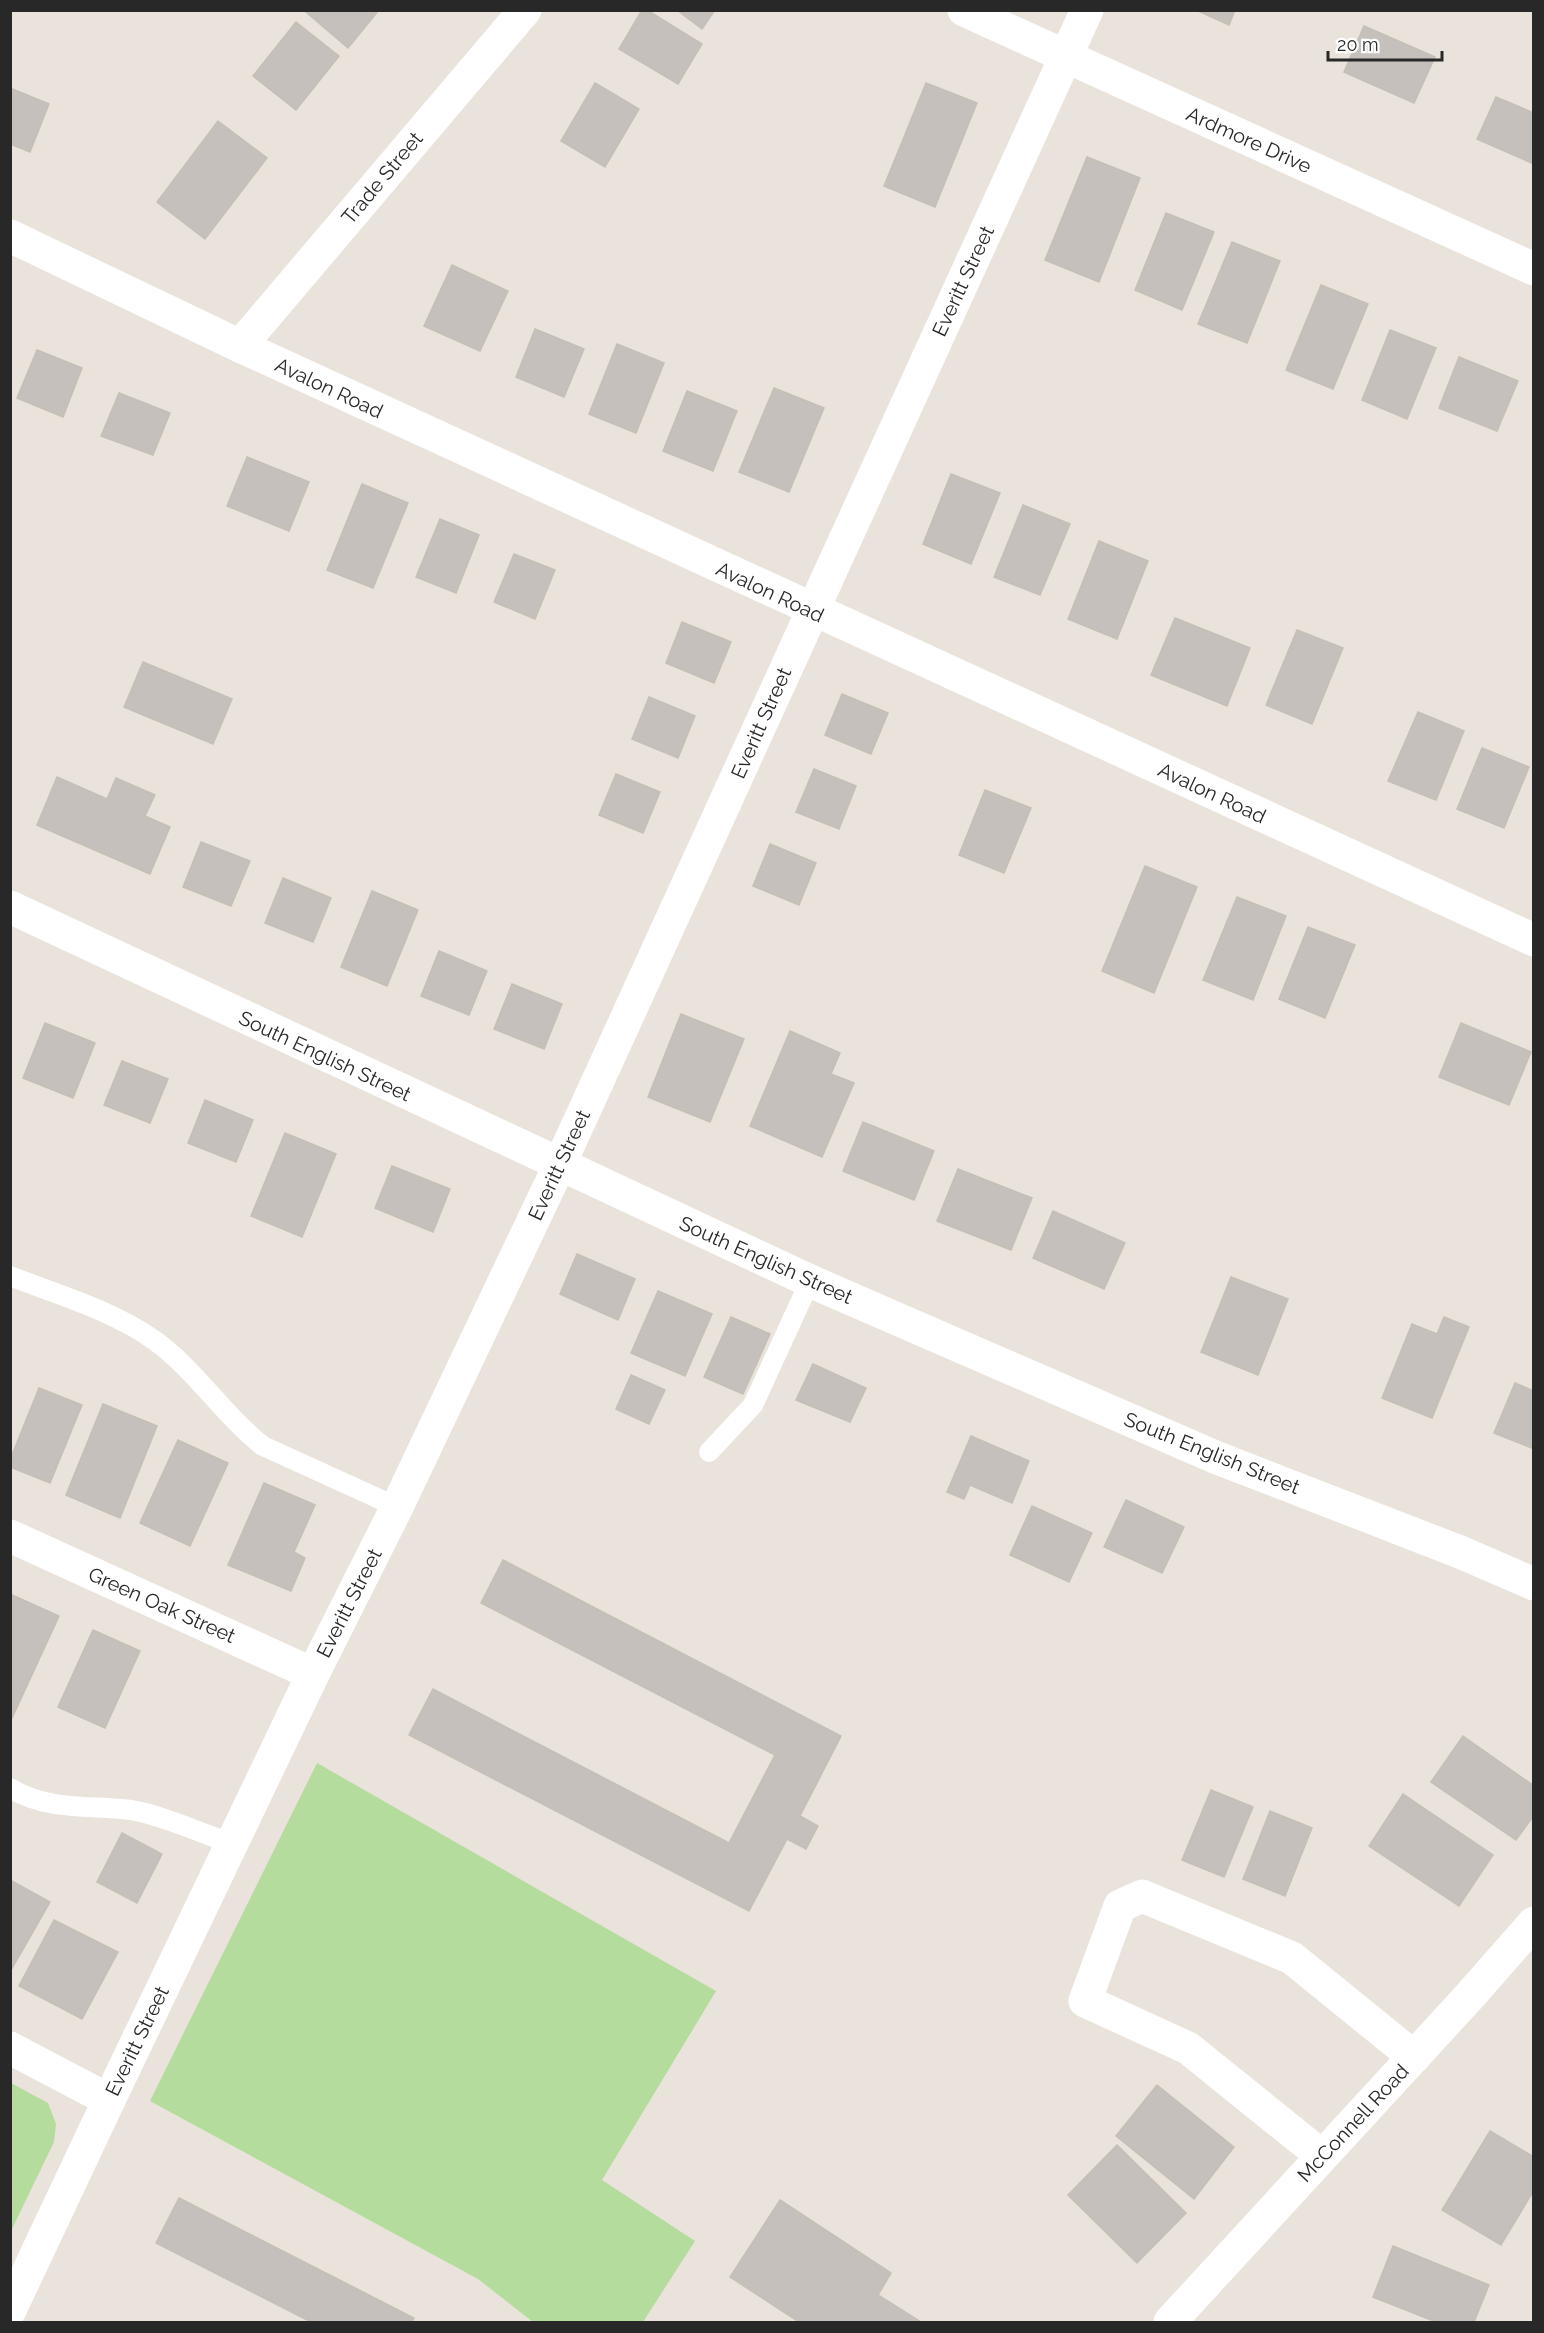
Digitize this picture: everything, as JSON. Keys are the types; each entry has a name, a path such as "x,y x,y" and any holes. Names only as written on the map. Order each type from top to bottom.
{"street":[{"name":"Trade Street","path":"240,346 525,10"},
{"name":"Ardmore Drive","path":"964,10 1533,269"},
{"name":"Everitt Street","path":"10,2310 559,1166 1087,10"},
{"name":"Avalon Road","path":"10,236 240,346 812,611 1533,940"},
{"name":"South English Street","path":"10,907 559,1166 810,1281 1215,1457 1460,1552 1533,1584"},
{"name":"Green Oak Street","path":"10,1536 314,1674"},
{"path":"1322,2156 1188,2048 1085,2001 1120,1906 1142,1896 1292,1958 1414,2057"},
{"name":"McConnell Road","path":"1170,2322 1414,2057 1533,1923"},
{"path":"10,2048 109,2100"}],"lane":[{"path":"10,1276 124,1322 144,1334 184,1365 246,1432 263,1446 397,1507"},
{"path":"709,1452 753,1406 810,1281"},
{"path":"10,1788 25,1797 77,1808 133,1810 232,1844"}],"green space":[{"path":"317,1763 716,1991 602,2180 695,2241 643,2322 533,2322 478,2279 150,2101"},
{"path":"11,2083 48,2103 56,2124 54,2142 11,2231"}],"building":[{"path":"307,10 379,10 348,48 306,12"},
{"path":"642,10 647,10 702,44 678,84 619,49"},
{"path":"677,10 715,10 702,29"},
{"path":"1196,10 1235,10 1229,25"},
{"path":"296,22 339,56 296,110 253,76"},
{"path":"1364,26 1435,57 1414,103 1344,72"},
{"path":"595,83 639,109 605,167 561,141"},
{"path":"926,83 977,103 935,207 884,186"},
{"path":"10,88 49,104 30,152 10,144"},
{"path":"1496,97 1534,113 1534,164 1477,139"},
{"path":"218,121 267,158 205,239 157,202"},
{"path":"1087,157 1140,178 1099,282 1045,260"},
{"path":"1166,213 1214,232 1182,310 1135,290"},
{"path":"1232,242 1280,261 1247,343 1198,324"},
{"path":"452,265 508,291 480,351 424,326"},
{"path":"1321,285 1368,304 1333,389 1286,370"},
{"path":"535,329 584,349 564,397 516,377"},
{"path":"1390,330 1436,348 1407,419 1362,400"},
{"path":"617,344 664,363 636,433 589,414"},
{"path":"37,350 82,368 63,417 17,398"},
{"path":"1459,357 1518,381 1497,431 1439,408"},
{"path":"774,388 824,408 789,492 739,472"},
{"path":"687,391 737,411 713,471 663,451"},
{"path":"119,393 170,413 153,455 101,436"},
{"path":"247,457 309,482 289,531 227,506"},
{"path":"951,474 1000,493 971,564 923,544"},
{"path":"362,484 408,503 373,588 327,570"},
{"path":"1023,505 1070,524 1040,595 994,577"},
{"path":"440,519 479,535 456,593 416,577"},
{"path":"1099,541 1148,561 1117,639 1068,619"},
{"path":"514,554 555,570 535,619 494,602"},
{"path":"1175,618 1250,648 1227,706 1151,675"},
{"path":"682,622 731,642 714,683 666,663"},
{"path":"1297,630 1343,648 1312,724 1266,705"},
{"path":"143,662 232,699 213,744 124,707"},
{"path":"842,694 888,713 871,754 825,735"},
{"path":"649,697 695,716 678,758 632,739"},
{"path":"1418,712 1464,731 1436,800 1388,781"},
{"path":"1482,748 1529,767 1504,828 1457,809"},
{"path":"814,769 856,786 839,829 796,812"},
{"path":"616,774 660,792 643,833 599,815"},
{"path":"57,777 107,799 116,778 155,795 145,816 170,827 150,874 37,825"},
{"path":"985,790 1031,808 1004,873 959,855"},
{"path":"201,842 250,861 231,906 183,887"},
{"path":"770,844 816,863 799,905 753,886"},
{"path":"1145,866 1197,887 1154,993 1102,971"},
{"path":"283,878 331,898 313,942 265,923"},
{"path":"372,891 418,910 387,986 341,967"},
{"path":"1237,897 1286,916 1253,1000 1203,980"},
{"path":"1308,927 1355,945 1325,1018 1279,999"},
{"path":"439,951 487,971 469,1015 421,996"},
{"path":"512,984 562,1004 544,1049 494,1029"},
{"path":"681,1014 744,1039 710,1122 648,1097"},
{"path":"45,1023 95,1043 73,1098 23,1078"},
{"path":"1461,1023 1531,1052 1509,1105 1439,1077"},
{"path":"790,1031 840,1053 831,1074 854,1083 822,1157 750,1126"},
{"path":"122,1061 168,1079 150,1123 104,1105"},
{"path":"205,1100 253,1120 236,1162 188,1143"},
{"path":"863,1122 934,1151 914,1200 843,1171"},
{"path":"285,1133 336,1154 302,1237 251,1216"},
{"path":"392,1166 450,1189 433,1232 375,1208"},
{"path":"958,1169 1032,1198 1011,1250 937,1221"},
{"path":"1053,1211 1125,1243 1104,1289 1033,1258"},
{"path":"577,1254 635,1279 618,1320 560,1294"},
{"path":"1231,1277 1288,1299 1258,1375 1201,1352"},
{"path":"658,1291 712,1314 685,1376 631,1353"},
{"path":"731,1317 770,1334 743,1394 704,1377"},
{"path":"1444,1317 1469,1327 1432,1418 1382,1398 1412,1324 1437,1334"},
{"path":"813,1364 866,1388 850,1422 796,1400"},
{"path":"631,1375 665,1390 649,1424 616,1409"},
{"path":"1515,1383 1534,1391 1534,1449 1494,1433"},
{"path":"39,1388 82,1405 50,1483 10,1467 10,1460"},
{"path":"103,1404 157,1426 120,1518 66,1495"},
{"path":"971,1436 1029,1461 1012,1503 970,1485 964,1499 947,1492"},
{"path":"178,1440 228,1463 190,1546 140,1523"},
{"path":"264,1483 315,1505 294,1552 305,1558 291,1591 228,1565"},
{"path":"1126,1500 1184,1527 1162,1573 1104,1547"},
{"path":"1032,1506 1092,1533 1069,1582 1010,1555"},
{"path":"503,1560 841,1736 800,1816 818,1826 806,1849 787,1839 749,1911 409,1735 433,1689 729,1843 775,1755 481,1603"},
{"path":"10,1594 59,1616 12,1718 10,1717"},
{"path":"93,1630 140,1651 105,1728 58,1707"},
{"path":"1463,1736 1534,1786 1534,1815 1516,1840 1431,1782"},
{"path":"1211,1790 1253,1807 1224,1877 1182,1860"},
{"path":"1403,1794 1493,1855 1459,1906 1369,1846"},
{"path":"1270,1811 1312,1828 1285,1896 1243,1879"},
{"path":"122,1833 162,1854 137,1903 97,1882"},
{"path":"10,1880 50,1902 10,1972"},
{"path":"54,1920 118,1952 82,2019 19,1986"},
{"path":"1157,2085 1234,2147 1194,2199 1116,2136"},
{"path":"1490,2131 1534,2157 1534,2190 1501,2245 1442,2210"},
{"path":"1117,2145 1186,2213 1137,2263 1068,2195"},
{"path":"179,2198 414,2318 412,2322 311,2322 156,2243"},
{"path":"780,2200 891,2273 878,2295 921,2322 799,2322 730,2277"},
{"path":"1393,2246 1489,2285 1474,2322 1436,2322 1373,2297"}]}
